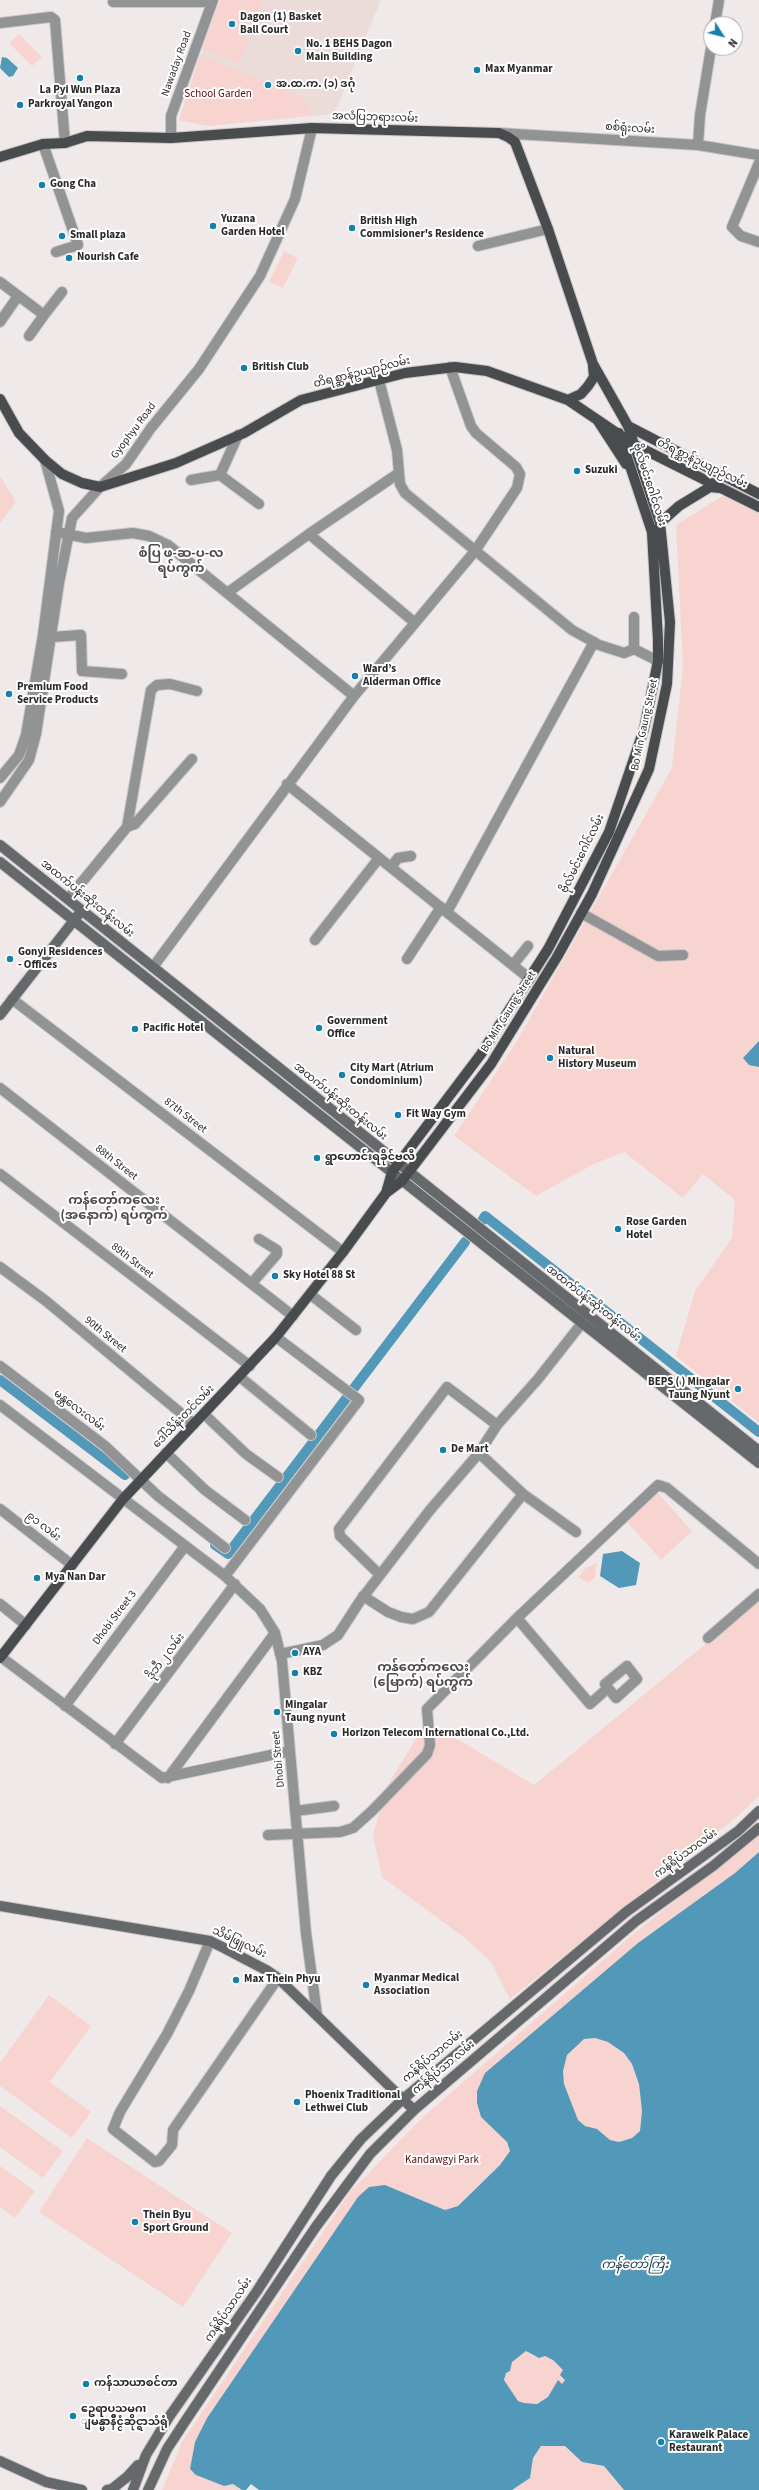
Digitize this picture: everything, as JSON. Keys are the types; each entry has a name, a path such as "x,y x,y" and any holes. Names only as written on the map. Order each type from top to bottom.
{"main road":[{"name":"အလံပြဘုရားလမ်း","path":"0,157 43,144 65,143 87,136 171,138 312,128 499,133"},
{"path":"499,133 515,142 548,230 593,364 594,377 588,386 581,394 568,400"},
{"name":"ဗိုလ်မင်းဂေါင်လမ်း","path":"593,364 628,426 633,444"},
{"name":"တိရစ္ဆာန်ဥယျာဉ်လမ်း","path":"100,487 176,462 238,435 301,400 405,373 450,367 487,371 568,400 619,433 633,444 727,489 759,507"},
{"path":"0,399 19,433 45,460 62,474 82,483 100,487"},
{"path":"597,419 635,477"},
{"path":"619,433 628,426"},
{"name":"တိရစ္ဆာန်ဥယျာဉ်လမ်း","path":"628,426 759,494"},
{"name":"ဗိုလ်မင်းဂေါင်လမ်း","path":"386,1193 395,1168 481,1054 532,975 609,832 644,729 658,661 659,617 652,532 635,477 619,433"},
{"name":"Bo Min Gaung Street","path":"405,1177 491,1064 545,977 581,913 619,838 649,769 667,684 670,622 660,523 633,444"},
{"path":"660,523 679,506 710,487 727,489"},
{"path":"658,661 669,653"},
{"name":"အထက်ပန်းဆိုးတန်းလမ်း","path":"0,845 304,1088 405,1177 706,1415 759,1463"},
{"name":"အထက်ပန်းဆိုးတန်းလမ်း","path":"0,862 73,922 296,1097 395,1168"},
{"path":"0,1015 82,910"},
{"path":"532,975 545,977"},
{"path":"203,1024 211,1014"},
{"path":"296,1097 304,1088"},
{"path":"386,1193 405,1177"},
{"name":"ဒေါ်သိန်းတင်လမ်း","path":"0,1657 140,1479 240,1377 311,1295 386,1193"},
{"name":"အထက်ပန်းဆိုးတန်းလမ်း","path":"706,1415 759,1451"},
{"name":"ကန်ရိပ်သာလမ်း","path":"133,2490 146,2455 169,2417 258,2291 331,2176 361,2139 403,2099 626,1912 738,1832 759,1811"},
{"name":"ကန်ရိပ်သာ လမ်း","path":"148,2490 167,2449 315,2228 370,2154 414,2110 636,1921 712,1866 759,1828"},
{"name":"သိမ်ဖြူလမ်း","path":"0,1906 210,1941 268,1971 278,1978 318,2015 414,2110"},
{"path":"107,2490 112,2489 127,2477 146,2455"},
{"path":"0,2460 21,2472 61,2488 82,2490"}],"street":[{"path":"716,16 719,0"},
{"path":"113,2 213,1"},
{"name":"Nawaday Road","path":"171,138 171,116 213,1"},
{"path":"0,23 51,17 55,20 65,143"},
{"path":"698,145 700,115 710,56"},
{"name":"Gyophyu Road","path":"0,802 29,760 36,734 67,534 72,518 100,487 126,464 151,428 199,369 260,276 295,199 312,128"},
{"name":"စစ်ရုံးလမ်း","path":"499,133 698,145 759,155"},
{"path":"43,144 78,245 56,252"},
{"path":"759,163 732,227 741,236 759,242"},
{"path":"478,246 548,230"},
{"path":"0,282 44,315"},
{"path":"29,336 62,292"},
{"path":"0,322 18,296"},
{"path":"153,967 287,784 354,696 414,622 475,551 505,509 517,488 520,474 516,467 473,430 450,367"},
{"path":"379,380 397,450 400,484 405,493 572,630 594,642 624,653 634,649 658,661"},
{"path":"220,475 238,435"},
{"path":"0,778 19,754 26,735 43,635 59,511 45,460"},
{"path":"227,593 309,534 399,473"},
{"path":"191,480 220,475 258,504"},
{"path":"56,532 80,538 133,533 149,536 168,545 354,696"},
{"path":"309,534 414,622"},
{"path":"634,617 634,649"},
{"path":"52,637 81,635 82,671 122,674"},
{"path":"407,959 444,910 594,642"},
{"path":"68,899 127,827 151,690 157,685 170,684 197,691"},
{"path":"127,827 135,824 192,759"},
{"path":"287,784 513,965 532,975"},
{"path":"391,867 398,858 411,856"},
{"path":"315,940 380,858"},
{"path":"581,913 658,956 683,955"},
{"path":"513,965 528,946"},
{"name":"87th Street","path":"12,999 343,1252"},
{"name":"88th Street","path":"0,1088 293,1316"},
{"name":"89th Street","path":"0,1174 250,1366"},
{"path":"252,1283 277,1254 277,1250 259,1239"},
{"name":"90th Street","path":"0,1267 46,1301 194,1424"},
{"path":"311,1295 356,1330"},
{"path":"280,1654 323,1645 338,1635 364,1596 430,1510 479,1453 497,1425 538,1379 585,1319"},
{"path":"225,1576 360,1400 276,1337"},
{"name":"မန္တလေးလမ်း","path":"0,1366 105,1446 140,1479 225,1548"},
{"path":"240,1377 312,1435"},
{"path":"380,1575 340,1536 339,1529 447,1387 497,1425"},
{"path":"0,1405 123,1499"},
{"path":"204,1414 246,1454 278,1477"},
{"path":"166,1453 205,1490 245,1520"},
{"path":"479,1453 523,1494 576,1532"},
{"path":"268,1835 297,1832 340,1832 353,1828 386,1798 427,1754 430,1745 427,1710 517,1618 658,1485 667,1488 759,1564"},
{"path":"364,1596 388,1612 401,1617 412,1619 429,1612 523,1494"},
{"name":"Dhobi Street","path":"123,1499 235,1584 260,1609 275,1634 280,1654 296,1811 306,1933 318,2015"},
{"name":"၉၁ လမ်း","path":"0,1509 72,1565"},
{"name":"Dhobi Street 3","path":"65,1706 185,1546"},
{"name":"ဒိုဘီ ၂ လမ်း","path":"115,1744 235,1584"},
{"path":"708,1638 759,1594"},
{"path":"0,1604 26,1625"},
{"path":"517,1618 590,1704 608,1688"},
{"path":"165,1778 275,1634"},
{"path":"0,1657 115,1744 165,1778 290,1751"},
{"path":"296,1811 334,1806"},
{"path":"210,1941 189,1991 167,2034 120,2112 113,2129 155,2162 159,2161 172,2145 173,2130 278,1978"}],"shaded area":[{"name":"အ.ထ.က. (၁) ဒဂုံ","path":"220,0 381,0 334,114 209,126 179,120"}],"green space":[{"name":"Dagon (1) Basket Ball Court","path":"220,0 263,0 239,63 202,49"},
{"path":"19,34 42,57 32,66 9,43"},
{"name":"School Garden","path":"200,55 300,96 314,114 209,126 179,120"},
{"path":"284,251 298,258 283,288 269,282"},
{"path":"0,476 16,502 0,523"},
{"path":"726,494 759,513 759,1423 676,1356 695,1291 732,1238 735,1200 703,1174 683,1198 624,1152 592,1165 536,1196 454,1136 517,1041 672,768 683,666 676,525"},
{"path":"658,1493 692,1531 661,1560 627,1522"},
{"path":"597,1563 595,1577 589,1583 578,1577 586,1568"},
{"path":"759,1600 759,1796 739,1815 510,1999 491,1962 465,1938 382,1877 373,1835 387,1786 427,1721 534,1785"},
{"name":"Kandawgyi Park","path":"759,1835 759,1852 756,1855 735,1873 638,1943 485,2073 477,2103 481,2117 507,2142 510,2151 500,2165 458,2206 445,2210 385,2185 358,2197 207,2418 195,2442 190,2470 203,2478 224,2486 233,2484 242,2490 162,2490 182,2442 350,2192 422,2118 632,1935"},
{"path":"49,1995 91,2026 50,2082 91,2112 72,2138 0,2086 0,2063"},
{"path":"595,2038 608,2042 624,2053 632,2064 639,2084 642,2111 640,2131 632,2138 619,2142 610,2140 597,2129 585,2126 577,2120 564,2084 563,2071 567,2055 584,2039"},
{"path":"0,2106 63,2151 43,2178 0,2147"},
{"name":"Thein Byu Sport Ground","path":"87,2138 232,2233 183,2307 39,2212"},
{"path":"0,2166 35,2191 15,2218 0,2207"},
{"path":"526,2351 533,2356 545,2356 553,2360 563,2370 565,2380 562,2384 558,2381 548,2397 537,2404 518,2401 504,2380 506,2373 510,2371 512,2362"},
{"path":"541,2446 565,2446 582,2462 604,2466 624,2490 512,2490 530,2478 533,2458"}],"water":[{"path":"2,57 7,58 18,68 13,76 9,77 0,68"},
{"path":"759,1041 759,1067 749,1065 743,1058"},
{"path":"622,1551 640,1563 636,1585 619,1588 600,1576 603,1554"},
{"name":"ကန်တော်ကြီး","path":"759,1852 759,2490 624,2490 604,2466 582,2462 565,2446 541,2446 533,2458 530,2478 512,2490 259,2490 251,2484 246,2490 242,2490 233,2484 224,2486 196,2475 190,2469 195,2442 207,2418 358,2197 369,2187 385,2185 445,2210 458,2206 500,2165 510,2151 507,2142 481,2117 477,2103 477,2091 485,2073 638,1943 735,1873","holes":["595,2038 608,2042 624,2053 632,2064 639,2084 642,2111 640,2131 632,2138 619,2142 610,2140 597,2129 585,2126 578,2120 564,2084 563,2071 567,2055 584,2039","526,2351 539,2358 545,2356 553,2360 563,2370 560,2375 565,2380 562,2384 558,2380 548,2397 537,2404 518,2401 504,2380 506,2373 510,2371 512,2362"]}],"waterway":[{"path":"482,1221 485,1216 759,1432"},
{"path":"215,1545 228,1554 465,1242"},
{"path":"0,1380 125,1475"}],"place":[{"name":"Dagon (1) Basket Ball Court","path":"232,24"},
{"name":"No. 1 BEHS Dagon Main Building","path":"298,51"},
{"name":"Max Myanmar","path":"477,70"},
{"name":"La Pyi Wun Plaza","path":"80,78"},
{"name":"အ.ထ.က. (၁) ဒဂုံ","path":"268,85"},
{"name":"Parkroyal Yangon","path":"20,105"},
{"name":"Gong Cha","path":"42,185"},
{"name":"Yuzana Garden Hotel","path":"213,226"},
{"name":"British High Commisioner's Residence","path":"352,228"},
{"name":"Small plaza","path":"62,236"},
{"name":"Nourish Cafe","path":"69,258"},
{"name":"British Club","path":"244,368"},
{"name":"Suzuki","path":"577,471"},
{"name":"Ward’s Alderman Office","path":"355,676"},
{"name":"Premium Food Service Products","path":"9,694"},
{"name":"Gonyi Residences - Offices","path":"10,959"},
{"name":"Government Office","path":"319,1028"},
{"name":"Pacific Hotel","path":"135,1029"},
{"name":"Natural History Museum","path":"550,1058"},
{"name":"City Mart (Atrium Condominium)","path":"342,1075"},
{"name":"Fit Way Gym","path":"398,1115"},
{"name":"ရွာဟောင်းရခိုင်ဗလီ","path":"317,1158"},
{"name":"Rose Garden Hotel","path":"618,1229"},
{"name":"Sky Hotel 88 St","path":"275,1276"},
{"name":"BEPS ( ) Mingalar Taung Nyunt","path":"738,1389"},
{"name":"De Mart","path":"443,1450"},
{"name":"Mya Nan Dar","path":"37,1578"},
{"name":"AYA","path":"295,1653"},
{"name":"KBZ","path":"295,1673"},
{"name":"Mingalar Taung nyunt","path":"277,1712"},
{"name":"Horizon Telecom International Co.,Ltd.","path":"334,1734"},
{"name":"Max Thein Phyu","path":"236,1980"},
{"name":"Myanmar Medical Association","path":"366,1985"},
{"name":"Phoenix Traditional Lethwei Club","path":"297,2102"},
{"name":"Thein Byu Sport Ground","path":"135,2222"},
{"name":"ကန်သာယာစင်တာ","path":"86,2384"},
{"name":"ဥေရာပသမဂၢ ျမန္မာနိဳင္ငံဆိုင္ရာသံရုံ","path":"73,2416"},
{"name":"Karaweik Palace Restaurant","path":"661,2442"}],"district":[{"name":"စံပြ ဖ-ဆ-ပ-လ ရပ်ကွက်","path":"181,562"},
{"name":"ကန်တော်ကလေး (အနောက်) ရပ်ကွက်","path":"114,1208"},
{"name":"ကန်တော်ကလေး (မြောက်) ရပ်ကွက်","path":"423,1676"}]}
